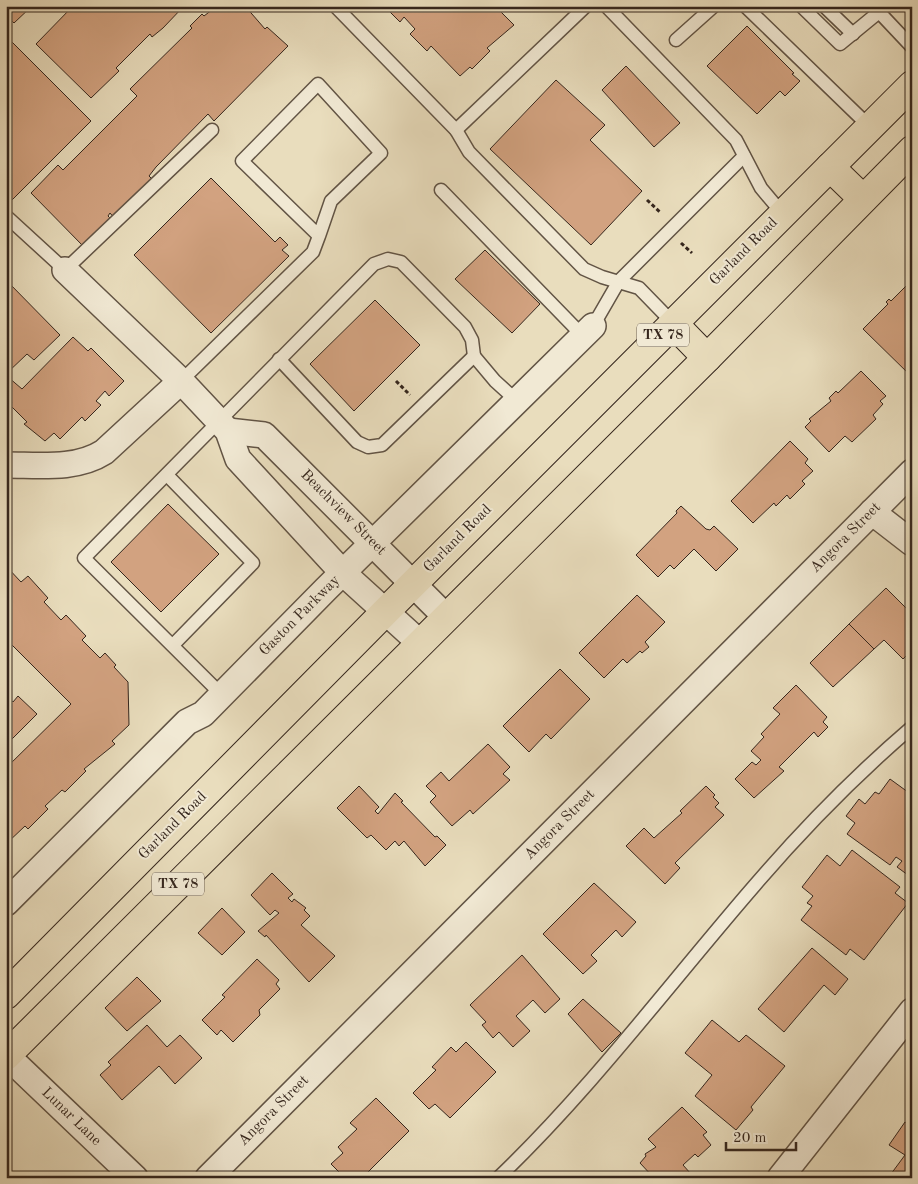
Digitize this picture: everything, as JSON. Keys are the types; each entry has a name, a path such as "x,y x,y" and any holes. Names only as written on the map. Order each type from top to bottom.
{"main road":[{"name":"Garland Road","path":"6,995 413,583 912,85"},
{"name":"TX 78","path":"6,1056 707,358 912,150"},
{"path":"830,167 863,199"},
{"path":"674,324 707,358"}],"street":[{"path":"65,270 181,381 224,426 238,459 342,573 420,644"},
{"name":"Gaston Parkway","path":"6,903 188,722 203,714 342,573 588,331"},
{"path":"6,466 72,464 91,460 104,452 181,381"},
{"name":"Beachview Street","path":"224,426 264,435 446,617"},
{"name":"Angora Street","path":"208,1178 912,472"},
{"path":"872,512 912,543"},
{"path":"780,1178 912,1011"},
{"name":"Lunar Lane","path":"6,1056 135,1178"}],"lane":[{"path":"336,6 456,130 469,152 584,269 602,277 639,288 674,324"},
{"path":"456,130 586,6"},
{"path":"606,6 736,140 760,188 782,213"},
{"path":"676,40 714,6"},
{"path":"745,6 870,127"},
{"path":"801,6 840,44 882,9 912,46"},
{"path":"824,6 852,34"},
{"path":"181,381 313,252 319,236 332,201 381,153 318,84 242,162 319,236"},
{"path":"6,216 65,270 212,130"},
{"path":"441,190 588,331 620,281 744,156"},
{"path":"222,695 174,644 84,558 167,475 224,426 279,359 374,264 388,259 401,262 465,327 472,340 474,356 495,381 517,401"},
{"path":"279,359 357,442 368,447 382,445 474,356"},
{"path":"167,475 253,563 174,644"},
{"path":"498,1178 599,1071 756,883 855,779 912,727"}],"building":[{"path":"6,6 32,6 14,23 6,15"},
{"path":"73,6 184,6 163,28 152,37 150,34 116,68 119,71 91,98 36,44"},
{"path":"217,6 245,6 265,29 267,27 288,46 214,121 208,114 156,167 149,176 154,181 115,219 110,213 108,216 112,220 84,247 31,193 58,165 63,170 137,96 130,89 192,28 190,26 202,14 204,16"},
{"path":"393,6 495,6 514,25 487,48 490,51 472,69 470,67 460,76 431,46 427,51 410,34 415,29 404,17 400,22 388,10"},
{"path":"747,26 800,81 785,96 780,91 757,114 707,66"},
{"path":"6,36 91,121 6,206"},
{"path":"626,66 680,123 654,147 602,90"},
{"path":"556,80 605,125 590,140 642,191 591,245 490,149"},
{"path":"211,178 275,242 280,237 288,245 282,250 289,256 211,333 134,255"},
{"path":"485,250 540,304 512,333 455,279"},
{"path":"6,280 60,335 34,360 27,354 6,374"},
{"path":"912,280 912,321 906,327 912,332 911,376 863,329 888,304 886,302 889,299 891,301"},
{"path":"375,300 420,345 354,411 310,364"},
{"path":"73,337 88,351 91,348 124,381 109,396 105,391 96,401 101,405 85,421 82,417 60,439 54,433 45,441 24,424 27,422 10,405 12,403 6,396 6,379 8,377 22,389"},
{"path":"861,371 886,396 880,401 883,404 873,415 876,419 852,442 845,436 829,452 805,427 811,421 809,419 831,401 829,398 836,391 838,393"},
{"path":"790,441 808,459 805,463 813,471 802,481 805,484 790,499 787,495 776,506 774,503 753,523 731,501"},
{"path":"168,504 219,554 161,612 111,562"},
{"path":"681,506 706,529 710,530 714,526 738,549 716,571 694,549 674,569 670,565 658,577 636,555 677,513 676,511"},
{"path":"6,566 21,582 28,576 48,598 44,602 61,620 66,615 86,636 82,640 100,658 105,653 116,665 114,667 128,682 129,725 112,741 115,744 84,769 86,771 65,792 62,790 45,806 48,809 28,829 25,826 6,844 6,768 71,704 6,639"},
{"path":"886,588 912,614 912,650 903,659 884,640 874,649 849,624"},
{"path":"637,595 665,622 645,642 649,647 642,653 640,651 627,663 623,659 604,678 579,653"},
{"path":"849,624 874,649 833,687 810,663"},
{"path":"560,669 590,699 551,739 546,734 529,752 503,726"},
{"path":"796,685 827,717 823,722 828,727 818,737 814,732 779,767 784,771 754,798 735,779 752,762 756,765 761,760 751,751 764,737 761,734 780,714 773,708"},
{"path":"6,695 13,702 18,696 37,714 6,745"},
{"path":"488,744 510,767 503,774 510,780 473,814 470,810 452,826 430,802 436,796 426,786 441,772 449,781"},
{"path":"890,779 912,795 912,878 897,867 902,861 896,857 890,865 847,834 855,823 846,816 859,799 865,804 875,792 879,794"},
{"path":"359,786 379,807 375,811 378,814 395,793 403,801 401,802 435,837 437,836 446,845 425,866 404,841 399,846 395,841 386,850 371,835 367,838 337,808"},
{"path":"706,786 715,795 713,797 719,803 715,807 724,815 675,863 680,868 665,884 626,846 644,828 654,838 682,813 680,811"},
{"path":"852,850 900,887 895,893 908,903 864,960 850,949 846,955 801,920 812,906 807,903 813,896 802,887 827,855 840,866"},
{"path":"272,873 293,894 288,898 292,902 294,899 306,908 304,910 310,916 301,925 335,956 309,982 266,935 265,937 258,931 279,913 275,910 270,915 251,895"},
{"path":"594,883 636,922 622,937 616,930 591,955 597,961 583,974 543,934"},
{"path":"222,908 245,932 222,955 198,933"},
{"path":"812,948 848,979 835,995 824,985 784,1032 758,1009"},
{"path":"522,955 560,999 545,1013 533,1000 516,1016 530,1031 513,1047 499,1032 493,1038 482,1025 486,1022 470,1005"},
{"path":"257,959 279,980 276,984 280,989 259,1010 260,1015 233,1042 221,1030 217,1035 202,1020 225,997 222,995"},
{"path":"137,977 161,1001 127,1031 105,1008"},
{"path":"583,999 621,1033 602,1052 568,1014"},
{"path":"712,1020 739,1042 746,1035 785,1066 751,1107 753,1110 736,1130 695,1096 712,1075 685,1053"},
{"path":"147,1025 167,1047 180,1035 202,1058 175,1084 159,1066 122,1100 100,1075 111,1065 108,1062"},
{"path":"466,1042 496,1072 450,1118 435,1104 429,1109 413,1093 436,1070 432,1067 451,1047 456,1052"},
{"path":"376,1098 409,1131 362,1178 345,1178 331,1164 343,1153 338,1147 357,1129 350,1123"},
{"path":"682,1107 707,1132 703,1135 711,1145 698,1157 695,1154 683,1165 691,1174 688,1178 654,1178 640,1163 646,1156 645,1154 656,1147 648,1139"},
{"path":"905,1122 912,1127 912,1178 888,1178 905,1155 889,1145"}]}
